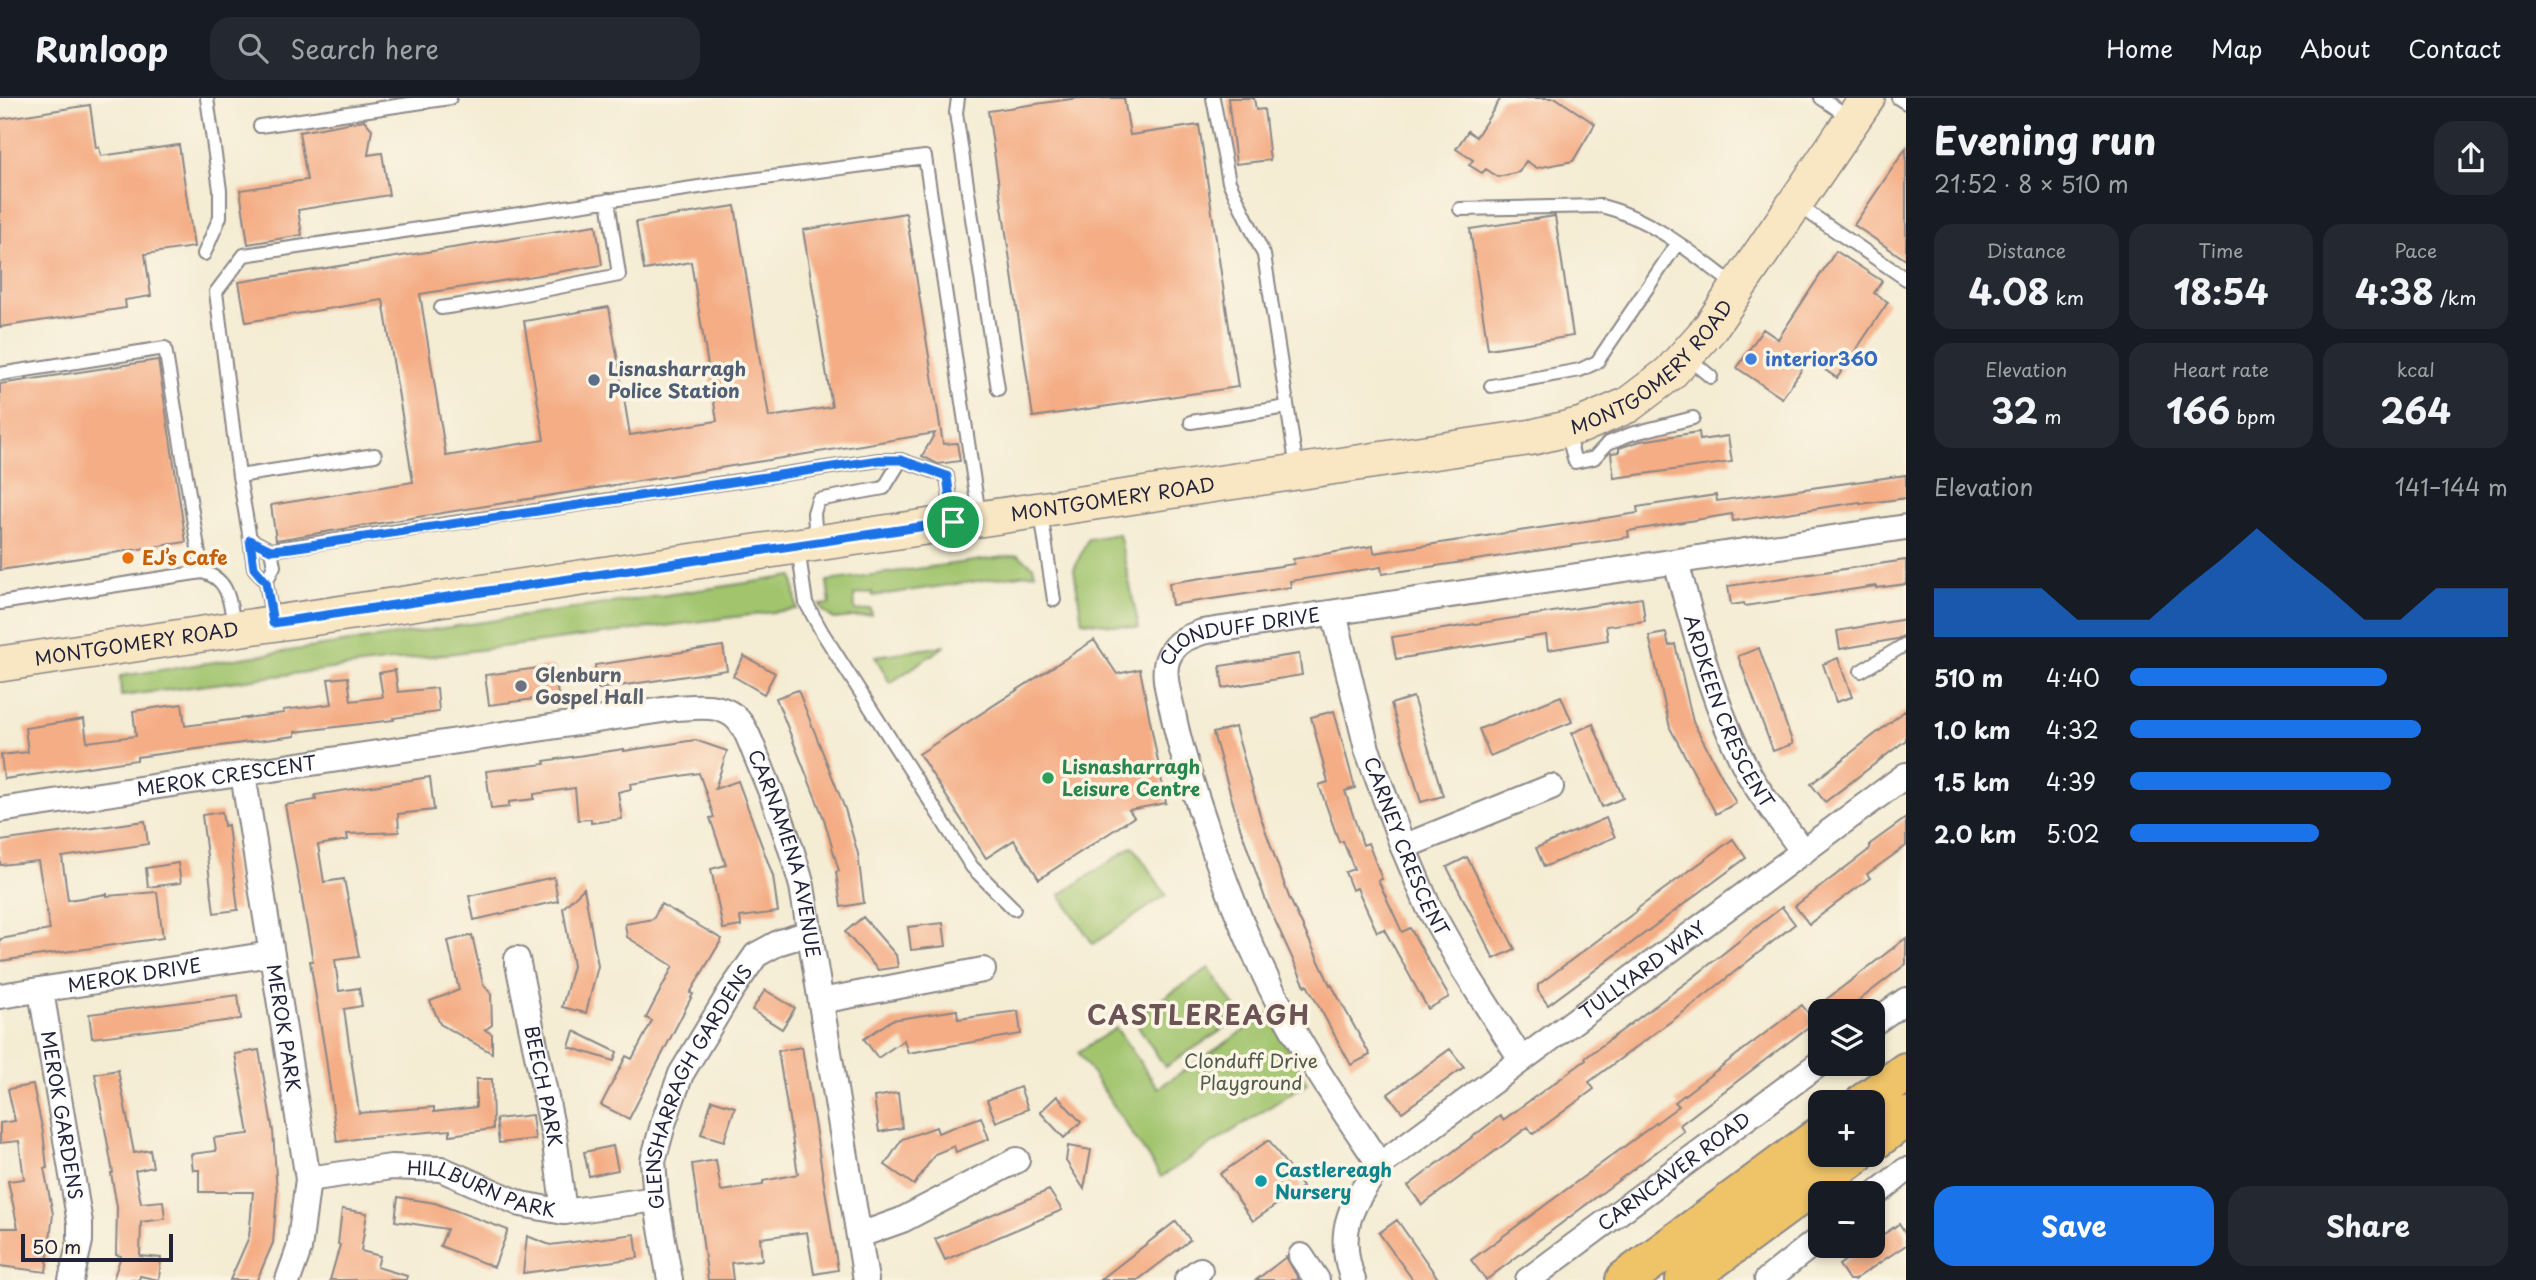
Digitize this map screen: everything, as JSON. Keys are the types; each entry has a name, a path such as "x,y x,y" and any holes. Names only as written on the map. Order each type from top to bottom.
{"highway":[{"path":"1881,1090 1906,1072"},
{"path":"1885,1132 1906,1117"},
{"path":"1625,1280 1808,1145"},
{"path":"1685,1280 1839,1167"}],"street":[{"name":"MONTGOMERY ROAD","path":"0,664 1533,437 1582,425 1628,405 1670,373 1698,366 1710,328 1859,108"},
{"name":"CLONDUFF DRIVE","path":"1380,1165 1296,1034 1269,984 1218,863 1179,745 1166,665 1170,654 1181,640 1202,632 1906,527"},
{"name":"ARDKEEN CRESCENT","path":"1676,562 1719,708 1751,778 1803,852"},
{"name":"CARNEY CRESCENT","path":"1334,613 1367,749 1403,848 1428,905 1464,970 1521,1059"},
{"name":"CARNAMENA AVENUE","path":"452,742 676,708 708,706 732,714 744,727 790,843 802,886 866,1280"},
{"name":"MEROK CRESCENT","path":"0,810 452,742"},
{"name":"MEROK PARK","path":"243,774 308,1179 299,1249 288,1280"},
{"name":"TULLYARD WAY","path":"1380,1165 1906,775"},
{"path":"1403,848 1551,787"},
{"name":"GLENSHARRAGH GARDENS","path":"670,1280 656,1199 653,1161 681,1074 731,990 756,956 780,942 810,933"},
{"name":"MEROK DRIVE","path":"0,996 271,954"},
{"name":"BEECH PARK","path":"517,959 554,1136 564,1212"},
{"path":"821,1001 983,970"},
{"name":"MEROK GARDENS","path":"41,990 80,1223 80,1241 71,1280"},
{"path":"1885,1015 1906,1000"},
{"name":"CARNCAVER ROAD","path":"1528,1280 1808,1072"},
{"path":"860,1235 902,1220 1017,1160"},
{"path":"1353,1280 1348,1266 1345,1233 1349,1214 1359,1194 1380,1165"},
{"name":"HILLBURN PARK","path":"308,1179 391,1167 441,1169 521,1205 564,1212 656,1199"},
{"path":"1885,1187 1906,1170"},
{"path":"1768,1280 1808,1248"},
{"path":"1301,1256 1317,1280"}],"lane":[{"path":"204,254 220,217 220,190 207,98"},
{"path":"260,126 450,98"},
{"path":"958,98 956,113 999,389"},
{"path":"1213,98 1228,182 1264,255 1297,472"},
{"path":"1821,98 1859,108"},
{"path":"1898,98 1906,103"},
{"path":"273,623 266,582 254,568 239,476 216,292 244,255 608,200 925,156 966,520"},
{"path":"441,308 619,275 608,200"},
{"path":"1795,203 1906,279"},
{"path":"1460,209 1601,206 1641,220 1738,288"},
{"path":"1491,386 1580,370 1597,362 1677,244"},
{"path":"0,374 166,348 202,572"},
{"path":"1191,422 1287,407"},
{"path":"1566,429 1575,462 1594,458 1608,443 1631,434 1693,418"},
{"path":"239,476 375,455"},
{"path":"250,540 271,550 866,462 901,460 947,476 966,520"},
{"path":"901,460 884,488 818,500 807,544 806,603 972,867 1014,909"},
{"path":"1040,509 1054,600"},
{"path":"266,582 274,566 271,550"},
{"path":"0,603 202,572 216,576 227,590 235,629"},
{"path":"1861,671 1906,644"}],"green space":[{"path":"1119,534 1139,628 1082,621 1074,569 1088,539"},
{"path":"1018,555 1033,566 1035,573 873,596 872,592 854,595 855,611 871,609 872,615 834,619 824,612 820,605 830,604 827,581"},
{"path":"793,576 797,609 121,696 120,676"},
{"path":"945,646 890,683 875,656"},
{"path":"1133,846 1166,895 1093,944 1060,895"},
{"path":"1209,968 1242,1017 1165,1067 1133,1018"},
{"name":"Clonduff Drive Playground","path":"1269,1014 1307,1083 1161,1177 1078,1052 1116,1028 1158,1088"}],"building":[{"path":"1078,98 1124,98 1130,135 1199,125 1238,387 1033,417 988,111"},
{"path":"1228,98 1254,98 1256,110 1264,109 1270,160 1236,164"},
{"path":"1501,98 1556,98 1595,124 1573,161 1537,168 1526,161 1519,172 1498,177 1486,169 1482,173 1469,165 1473,160 1456,149 1468,131 1476,137"},
{"path":"90,105 96,148 99,147 101,156 179,145 194,247 145,254 151,296 125,300 126,308 0,327 0,119"},
{"path":"364,120 372,129 368,155 382,153 389,195 298,210 302,235 248,244 240,190 307,180 299,132"},
{"path":"1906,148 1906,260 1854,225"},
{"path":"735,206 769,417 832,407 803,230 906,213 943,444 957,443 960,461 938,464 922,456 935,433 276,540 271,505 413,482 383,300 246,322 239,282 596,225 602,265 420,294 446,456 544,440 524,321 609,307 630,435 717,421 691,262 644,270 636,222"},
{"path":"1555,216 1573,336 1488,349 1470,229"},
{"path":"1836,251 1882,281 1874,293 1888,302 1837,378 1809,359 1782,398 1737,368 1763,329 1778,339"},
{"path":"158,360 186,542 0,570 0,384"},
{"path":"1699,432 1700,440 1728,436 1732,462 1614,478 1611,453 1619,452 1619,448 1641,441"},
{"path":"1906,475 1906,498 1733,521 1732,514 1628,531 1629,537 1382,574 1381,567 1290,581 1291,587 1172,605 1169,583 1294,564 1293,559 1373,546 1374,553 1566,524 1638,513 1637,507 1716,495 1717,501"},
{"path":"1906,560 1906,584 1745,606 1744,603 1731,605 1728,586"},
{"path":"1642,598 1645,621 1606,626 1608,640 1548,650 1546,635 1396,659 1392,637"},
{"path":"1906,619 1906,635 1840,649 1837,631"},
{"path":"1666,633 1669,646 1675,644 1693,722 1736,803 1716,814 1670,728 1649,636"},
{"name":"Lisnasharragh Leisure Centre","path":"1094,640 1117,674 1140,669 1166,803 1129,810 1134,817 1039,879 1014,840 986,858 919,754"},
{"path":"723,646 727,670 598,689 595,665"},
{"path":"1759,648 1793,744 1773,751 1738,656"},
{"path":"1299,654 1302,675 1223,688 1220,666"},
{"path":"744,656 775,673 764,694 733,676"},
{"path":"1838,658 1852,697 1836,702 1823,664"},
{"name":"Glenburn Gospel Hall","path":"554,666 558,696 489,705 485,675"},
{"path":"395,670 398,692 437,688 439,712 295,732 295,736 137,757 137,760 4,779 1,755 28,752 25,728 84,719 87,742 136,736 133,711 182,704 185,726 284,713 283,710 332,704 328,679 348,677 351,701 383,697 379,673"},
{"path":"798,690 845,809 858,854 864,903 841,907 836,872 839,871 824,819 776,698"},
{"path":"1561,696 1572,722 1490,756 1479,729"},
{"path":"1413,697 1443,796 1421,802 1391,704"},
{"path":"1906,710 1906,740 1825,802 1811,784"},
{"path":"1334,711 1355,788 1345,791 1363,845 1368,843 1382,879 1378,880 1402,932 1410,928 1449,997 1428,1009 1384,929 1377,932 1357,888 1352,890 1345,872 1354,869 1343,841 1339,842 1319,785 1328,782 1311,717"},
{"path":"1593,724 1623,798 1602,807 1572,733"},
{"path":"1235,727 1260,815 1289,897 1330,985 1370,1055 1351,1065 1307,985 1305,986 1266,901 1239,824 1213,733"},
{"path":"695,740 727,751 715,789 738,781 773,876 778,912 740,917 741,926 723,929 711,869 726,865 710,818 714,817 699,773 630,784 631,789 618,792 622,819 591,823 591,819 578,820 575,788 534,794 534,799 509,802 509,807 491,809 486,771"},
{"path":"430,777 434,810 398,814 399,832 347,834 348,840 318,845 324,882 344,879 359,957 335,960 339,991 359,988 362,1006 344,1009 359,1113 434,1107 434,1112 476,1107 476,1079 492,1079 493,1129 450,1135 450,1130 337,1142 310,961 313,961 285,805 316,800 315,795"},
{"path":"222,812 224,826 228,825 238,910 214,913 202,815"},
{"path":"1606,818 1615,837 1544,867 1536,848"},
{"path":"1906,818 1906,846 1867,874 1870,878 1809,924 1795,906"},
{"path":"145,821 148,844 62,857 68,900 107,894 157,892 163,938 0,961 0,939 50,930 38,861 0,865 0,841"},
{"path":"1733,839 1746,858 1548,1005 1538,991 1538,985"},
{"path":"1467,857 1515,949 1494,959 1447,867"},
{"path":"178,863 181,883 148,887 146,868"},
{"path":"554,877 558,901 474,920 469,896"},
{"path":"584,888 598,966 586,1013 562,1007 573,966 563,908"},
{"path":"661,904 722,939 690,993 693,994 629,1119 601,1105 626,1056 632,1059 652,1021 646,1018 673,966 627,937 625,924 653,919"},
{"path":"1782,907 1795,924 1693,1005 1589,1082 1594,1089 1533,1134 1528,1127 1422,1205 1408,1186 1500,1116 1503,1120 1586,1060 1585,1058"},
{"path":"863,917 896,955 898,967 878,970 845,932"},
{"path":"943,923 946,946 911,950 908,927"},
{"path":"472,935 483,984 491,994 492,1025 485,1030 492,1034 492,1053 440,1024 430,1001 459,990 448,941"},
{"path":"1906,938 1906,964 1861,999 1827,999"},
{"path":"765,990 795,1008 782,1029 752,1010"},
{"path":"238,995 241,1019 92,1038 89,1014"},
{"path":"1802,1005 1808,1013 1808,1027 1680,1125 1684,1131 1486,1280 1471,1260 1679,1106 1675,1102"},
{"path":"957,1010 958,1019 1018,1011 1021,1034 908,1053 904,1040 878,1058 864,1039 892,1020"},
{"path":"574,1031 617,1052 614,1061 569,1047"},
{"path":"802,1047 838,1270 814,1274 807,1232 760,1238 762,1260 731,1263 733,1280 708,1280 692,1164 716,1160 721,1191 763,1185 763,1181 798,1174 778,1051"},
{"path":"1450,1049 1464,1067 1402,1112 1388,1094"},
{"path":"259,1050 273,1131 277,1192 273,1243 257,1280 230,1280 249,1237 253,1192 199,1192 199,1170 193,1170 191,1154 216,1151 214,1138 249,1134 235,1054"},
{"path":"118,1070 134,1153 150,1150 153,1167 135,1171 141,1203 163,1201 165,1219 141,1222 140,1256 161,1258 159,1280 140,1276 139,1280 113,1280 121,1256 116,1255 117,1207 95,1074"},
{"path":"33,1085 43,1132 47,1168 44,1168 53,1214 46,1272 0,1266 0,1228 18,1228 8,1181 24,1179 19,1141 0,1143 0,1123 15,1121 8,1089"},
{"path":"1020,1087 1028,1109 996,1122 987,1100"},
{"path":"898,1093 902,1128 879,1132 874,1097"},
{"path":"1057,1096 1081,1122 1064,1138 1040,1112"},
{"path":"712,1100 735,1107 724,1141 701,1134"},
{"path":"532,1115 535,1139 499,1143 496,1119"},
{"path":"981,1117 989,1139 956,1152 954,1146 935,1154 914,1185 885,1165 902,1139 936,1127 938,1133"},
{"name":"Castlereagh Nursery","path":"1269,1140 1302,1187 1253,1221 1220,1174"},
{"path":"613,1146 618,1170 589,1176 584,1152"},
{"path":"1068,1146 1091,1150 1084,1189 1066,1161"},
{"path":"1049,1190 1062,1210 945,1260 935,1239"},
{"path":"398,1197 435,1203 508,1230 494,1267 440,1246 447,1229 395,1221"},
{"path":"342,1209 367,1213 361,1251 380,1256 377,1267 407,1276 406,1280 330,1280 340,1245"},
{"path":"1397,1220 1439,1280 1413,1280 1379,1233"},
{"path":"1176,1221 1190,1240 1163,1261 1138,1280 1100,1280"},
{"path":"1899,1224 1906,1235 1906,1245 1854,1280 1849,1280 1839,1265 1849,1258 1885,1258 1885,1233"},
{"path":"635,1234 638,1258 523,1273 527,1236 550,1245"},
{"path":"1286,1257 1299,1280 1256,1280"}],"place":[{"name":"interior360","path":"1751,359"},
{"name":"Lisnasharragh Police Station","path":"594,380"},
{"name":"EJ’s Cafe","path":"128,558"},
{"name":"Glenburn Gospel Hall","path":"521,686"},
{"name":"Lisnasharragh Leisure Centre","path":"1048,778"},
{"name":"Castlereagh Nursery","path":"1261,1181"}],"district":[{"name":"CASTLEREAGH","path":"1199,1016"}],"route":[{"path":"879,460 901,460 947,476 953,522 273,623 266,582 254,568 250,540 271,550 291,548 879,460"}]}
